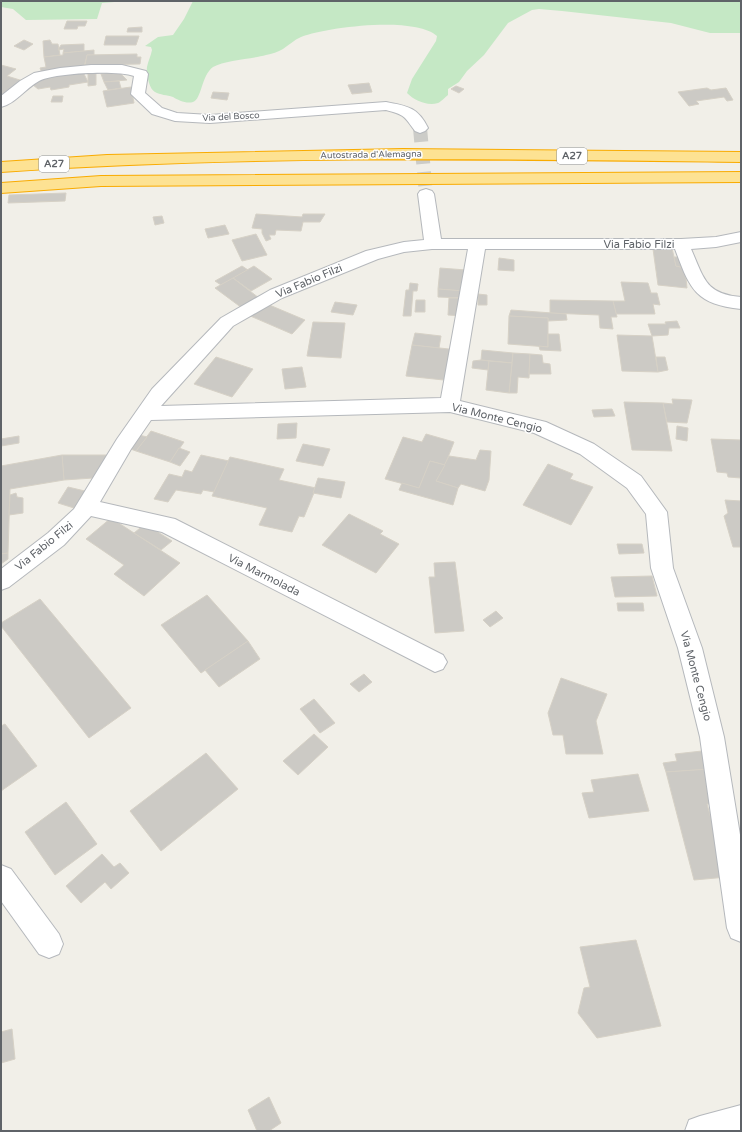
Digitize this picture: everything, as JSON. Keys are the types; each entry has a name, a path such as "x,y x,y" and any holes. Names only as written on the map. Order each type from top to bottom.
{"highway":[{"name":"Autostrada d'Alemagna","path":"1,167 107,160 403,154 741,157"},
{"name":"A27","path":"1,188 101,181 656,176 741,177"}],"street":[{"name":"Via del Bosco","path":"1,103 39,75 66,71 121,70 141,74 138,94 157,111 176,117 210,119 386,106 403,110 416,116 420,128"},
{"path":"426,194 433,235 432,244"},
{"name":"Via Fabio Filzi","path":"1,581 56,539 80,515 124,444 159,394 228,322 276,294 372,255 404,247 432,244 681,244 716,242 741,237"},
{"path":"450,405 477,244"},
{"path":"681,244 700,287 710,297 726,303 741,303"},
{"name":"Via Monte Cengio","path":"146,413 450,405 540,427 587,449 634,482 656,512 662,568 690,648 712,737 741,928"},
{"name":"Via Marmolada","path":"86,507 167,525 435,662"},
{"path":"1,878 49,944"},
{"path":"700,1131 741,1120"}],"green space":[{"path":"1,1 127,1 102,3 97,19 26,20 13,9 1,7"},
{"path":"193,1 741,1 741,33 710,33 671,23 562,11 539,9 532,10 508,23 484,55 467,71 459,82 448,89 448,95 439,102 430,104 417,100 407,93 412,79 436,41 437,36 426,30 410,26 370,25 350,27 314,33 298,38 275,53 231,61 213,67 206,76 196,100 193,102 188,102 159,94 151,88 148,81 147,65 152,50 151,47 145,46 158,37 173,35 184,19"}],"building":[{"path":"67,21 87,21 85,26 78,26 77,29 64,29"},
{"path":"142,27 142,32 127,32 128,28"},
{"path":"106,36 139,36 136,45 104,45"},
{"path":"24,40 33,44 24,50 14,46"},
{"path":"50,40 52,44 58,44 60,55 44,57 43,41"},
{"path":"84,44 84,51 63,53 64,49 58,50 61,45"},
{"path":"94,50 94,55 87,55 84,67 42,73 40,68 46,67 44,57 63,55 63,53"},
{"path":"137,54 137,57 141,57 140,64 85,65 87,55"},
{"path":"1,65 16,69 7,76 23,81 3,96 1,95"},
{"path":"83,72 88,82 51,90 50,87 38,89 33,85 47,77"},
{"path":"119,72 127,80 104,82 101,74"},
{"path":"96,73 96,85 88,86 88,74"},
{"path":"119,81 121,88 108,90 104,82"},
{"path":"369,83 372,92 352,94 348,85"},
{"path":"456,86 464,89 459,93 451,89"},
{"path":"131,87 134,103 107,107 103,91"},
{"path":"707,88 711,90 726,88 733,100 727,101 724,97 696,101 699,104 689,106 678,92"},
{"path":"213,92 229,93 227,100 211,98"},
{"path":"53,96 63,96 62,102 51,102"},
{"path":"66,193 65,201 8,203 9,195"},
{"path":"256,214 302,217 303,214 325,214 320,222 303,222 301,231 276,230 275,235 269,235 271,239 266,241 262,233 262,229 252,228"},
{"path":"162,216 164,223 155,225 153,217"},
{"path":"225,225 229,234 208,238 205,229"},
{"path":"256,234 267,255 242,261 232,240"},
{"path":"672,248 676,266 685,268 687,288 658,285 653,249"},
{"path":"674,257 681,257 685,268 676,266"},
{"path":"499,258 514,260 514,271 498,270"},
{"path":"242,266 248,270 221,285 215,281"},
{"path":"254,266 272,279 251,291 233,278"},
{"path":"440,268 466,270 464,291 438,289"},
{"path":"233,278 259,298 242,308 215,288"},
{"path":"621,282 648,283 651,293 657,293 660,305 653,304 655,314 616,314 613,301 625,301"},
{"path":"410,283 418,284 417,291 413,291 411,316 403,316 406,290 409,290"},
{"path":"438,289 464,291 464,298 438,297"},
{"path":"478,294 487,295 487,305 478,305"},
{"path":"449,298 464,298 463,316 448,315"},
{"path":"416,300 425,300 425,312 415,312"},
{"path":"550,300 613,301 617,317 611,317 613,329 600,328 599,315 550,313"},
{"path":"335,302 357,305 353,315 331,312"},
{"path":"267,304 305,320 292,334 248,315"},
{"path":"511,310 566,314 567,320 548,321 548,318 509,316"},
{"path":"509,316 548,318 548,347 508,344"},
{"path":"677,321 680,328 669,328 668,335 652,336 648,324 666,324 665,322"},
{"path":"313,322 345,323 341,358 307,356"},
{"path":"415,333 441,336 439,348 412,345"},
{"path":"548,334 559,334 561,351 540,350 539,346 548,347"},
{"path":"617,335 652,336 658,372 622,371"},
{"path":"412,345 458,350 453,381 406,376"},
{"path":"482,350 513,353 512,363 481,360"},
{"path":"513,353 530,354 529,378 518,377 517,393 509,393"},
{"path":"530,354 542,355 543,363 550,364 551,374 529,374"},
{"path":"216,357 253,369 232,397 194,384"},
{"path":"656,357 665,357 668,370 658,372"},
{"path":"473,361 489,361 488,370 472,368"},
{"path":"489,361 512,363 509,393 486,390"},
{"path":"302,367 306,387 285,389 282,369"},
{"path":"672,399 692,400 687,423 667,422 663,403 673,404"},
{"path":"624,402 663,403 672,451 632,450"},
{"path":"612,409 615,416 594,417 592,410"},
{"path":"297,423 296,438 277,439 278,424"},
{"path":"677,426 688,428 687,441 676,439"},
{"path":"151,431 184,442 170,462 136,451"},
{"path":"426,434 454,442 445,465 430,461 419,488 385,479 403,437 422,442"},
{"path":"139,435 147,437 136,451 128,448"},
{"path":"19,436 19,443 1,446 1,439"},
{"path":"711,439 741,440 741,478 728,477 727,473 717,472"},
{"path":"303,444 330,449 323,466 296,461"},
{"path":"179,448 190,452 180,466 170,462"},
{"path":"480,450 491,451 489,480 485,491 461,484 458,488 436,481 449,456 476,460"},
{"path":"62,455 107,455 93,478 64,480"},
{"path":"62,455 64,480 10,489 8,553 1,554 1,466"},
{"path":"201,455 229,461 214,492 203,490 201,494 176,490 168,502 154,499 169,474 182,477 185,470 192,472"},
{"path":"230,457 284,469 279,480 316,488 304,517 299,516 292,532 259,525 267,508 212,496"},
{"path":"430,461 445,465 436,481 458,488 453,505 399,490 402,483 419,488"},
{"path":"548,464 573,474 570,479 593,487 571,525 523,505"},
{"path":"318,478 345,482 341,498 313,493"},
{"path":"68,487 85,491 74,508 58,503"},
{"path":"16,493 17,497 23,498 23,513 9,515 10,495"},
{"path":"725,500 741,501 741,547 733,547 724,516 728,513"},
{"path":"349,514 383,531 380,534 399,544 376,573 322,545"},
{"path":"111,518 180,563 144,596 114,574 124,565 86,539"},
{"path":"145,524 172,541 161,550 134,533"},
{"path":"617,544 642,544 644,553 619,554"},
{"path":"8,553 8,559 1,564 1,554"},
{"path":"455,562 464,631 435,633 429,577 435,577 434,563"},
{"path":"652,576 657,596 615,597 611,577"},
{"path":"207,595 248,641 201,673 161,625"},
{"path":"40,599 131,708 89,738 1,626 1,623"},
{"path":"617,603 643,603 644,611 618,611"},
{"path":"496,611 503,618 490,627 483,620"},
{"path":"248,641 260,659 219,687 205,670"},
{"path":"364,674 372,682 359,692 350,684"},
{"path":"561,678 607,694 596,721 603,754 566,754 563,735 553,735 548,713"},
{"path":"314,699 335,723 320,733 300,709"},
{"path":"5,724 37,766 1,791 1,726"},
{"path":"314,734 328,747 298,775 283,761"},
{"path":"702,751 710,769 666,772 663,763 677,761 675,754"},
{"path":"206,753 238,789 161,851 130,811"},
{"path":"710,769 720,803 707,804 727,877 694,880 666,772"},
{"path":"638,774 649,811 589,818 582,793 594,792 591,780"},
{"path":"66,802 97,844 55,875 25,832"},
{"path":"102,854 114,867 120,863 129,873 111,889 105,882 81,903 66,886"},
{"path":"636,940 661,1026 597,1038 578,1013 584,988 590,987 580,947"},
{"path":"12,1029 15,1059 1,1063 1,1032"},
{"path":"269,1097 281,1123 269,1131 257,1131 248,1110"}],"tunnel":[{"path":"420,128 426,194"}]}
